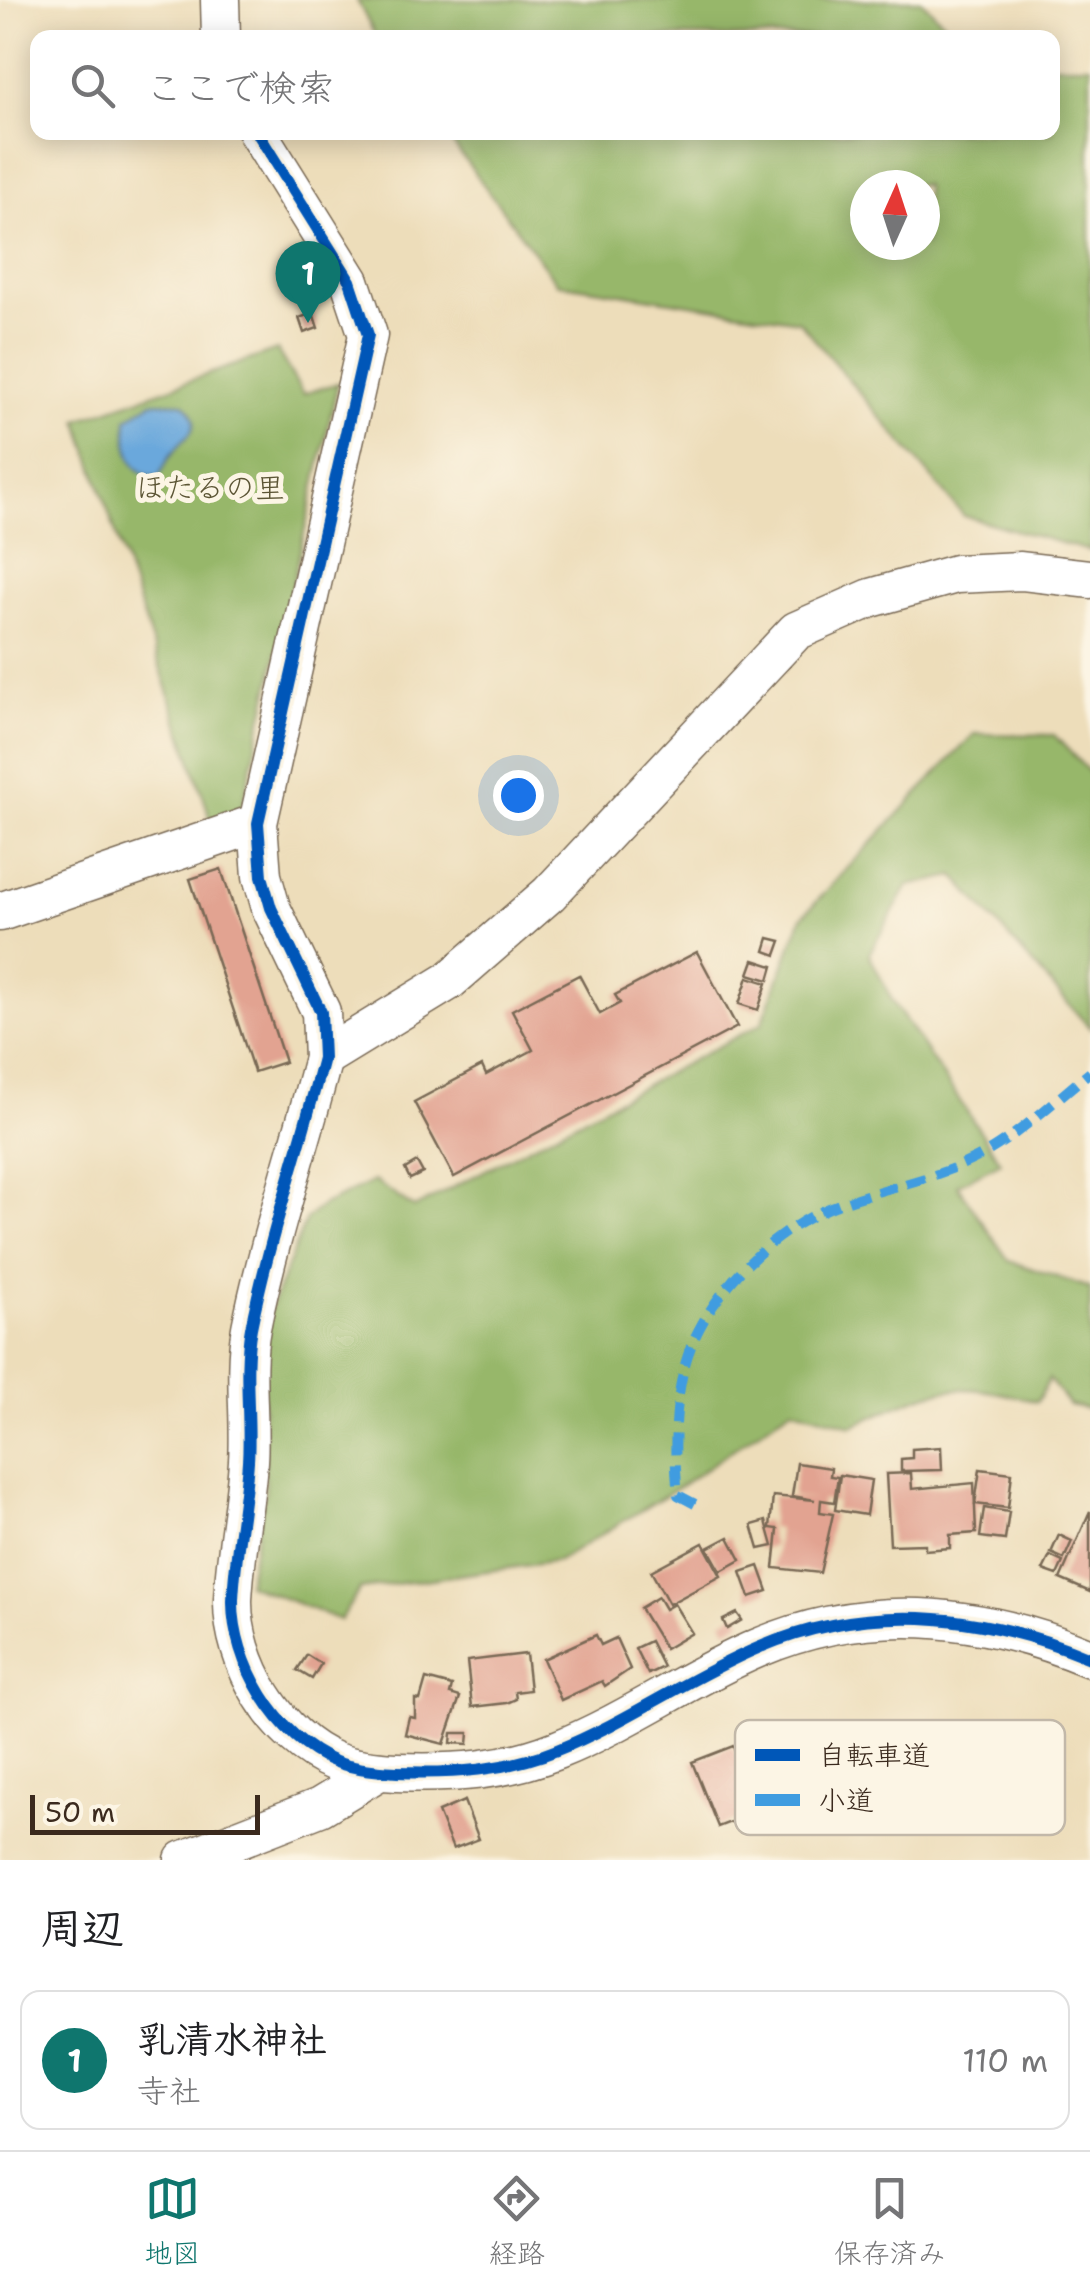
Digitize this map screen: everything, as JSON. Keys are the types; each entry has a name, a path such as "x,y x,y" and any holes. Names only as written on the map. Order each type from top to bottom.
{"street":[{"path":"220,0 220,30"},
{"path":"262,140 350,280 368,336 258,824 262,876 272,908 321,1012 323,1058 250,1332 248,1460 233,1604 243,1656 267,1702 299,1741 336,1762 379,1771 480,1773 557,1750 758,1648 818,1626 890,1616 945,1617 1008,1630 1090,1658"},
{"path":"323,1058 449,980 549,894 796,631 871,598 956,574 1021,571 1090,579"},
{"path":"0,912 258,824"},
{"path":"184,1860 320,1807 379,1771"}],"green space":[{"path":"357,0 921,0 952,30 372,30"},
{"path":"1060,65 1090,65 1090,551 964,516 799,321 557,283 450,140 1060,140"},
{"name":"ほたるの里","path":"277,350 303,394 338,383 240,818 214,829 78,420"},
{"path":"974,734 1054,735 1090,773 1090,1028 954,876 908,886 869,954 893,1002 1001,1162 957,1185 1009,1261 1090,1288 1090,1409 1069,1405 1049,1379 1037,1402 982,1390 942,1391 852,1426 792,1408 679,1487 558,1561 360,1589 340,1620 247,1584 265,1492 261,1332 306,1219 323,1205 374,1181 414,1208 762,1023 802,917"}],"water":[{"path":"152,402 183,403 194,418 192,430 158,477 148,475 134,464 127,438 127,419"}],"building":[{"path":"313,313 318,328 304,333 299,318"},
{"path":"221,869 285,1062 254,1072 190,879"},
{"path":"769,938 781,941 776,955 765,951"},
{"path":"697,952 737,1027 454,1177 414,1102 482,1066 486,1075 533,1050 512,1010 579,975 600,1014 620,1003 615,995"},
{"path":"754,960 773,966 769,980 749,974"},
{"path":"748,977 767,983 758,1010 739,1004"},
{"path":"417,1162 423,1173 410,1179 405,1169"},
{"path":"941,1447 942,1470 901,1471 901,1459 912,1458 912,1449"},
{"path":"797,1463 831,1468 830,1476 838,1477 834,1502 821,1500 820,1512 833,1514 820,1573 774,1568 778,1529 770,1528 773,1496 815,1500 792,1496"},
{"path":"980,1469 1012,1473 1008,1508 975,1504"},
{"path":"911,1473 912,1489 974,1483 976,1533 950,1535 950,1548 925,1550 925,1544 890,1545 886,1474"},
{"path":"840,1475 871,1480 866,1515 835,1510"},
{"path":"984,1508 1009,1512 1005,1540 980,1537"},
{"path":"1090,1511 1090,1592 1060,1579"},
{"path":"766,1521 773,1546 759,1549 752,1525"},
{"path":"1059,1535 1072,1541 1064,1559 1051,1553"},
{"path":"729,1537 741,1560 721,1571 708,1548"},
{"path":"703,1543 721,1576 669,1604 651,1571"},
{"path":"1050,1556 1063,1562 1057,1575 1043,1570"},
{"path":"759,1566 768,1591 750,1597 741,1572"},
{"path":"658,1597 665,1609 674,1604 692,1633 665,1649 640,1608"},
{"path":"737,1613 742,1620 727,1629 723,1620"},
{"path":"596,1635 601,1645 616,1638 630,1669 605,1686 602,1681 561,1700 543,1659"},
{"path":"650,1641 663,1667 648,1674 635,1648"},
{"path":"526,1654 530,1690 515,1692 516,1699 507,1703 472,1707 467,1661"},
{"path":"307,1655 321,1664 312,1679 297,1670"},
{"path":"426,1679 452,1686 450,1694 460,1697 444,1744 405,1734 409,1717 415,1718 415,1699 420,1700"},
{"path":"452,1733 469,1733 468,1744 451,1743"},
{"path":"733,1746 735,1820 718,1827 692,1762"},
{"path":"464,1801 479,1839 453,1849 438,1812"}],"marked path":[{"path":"695,1504 678,1495 678,1399 692,1344 733,1280 771,1243 815,1215 941,1173 990,1150 1090,1072"}],"cycle path":[{"path":"262,140 350,281 368,335 258,823 262,876 271,908 321,1012 323,1058 267,1260 249,1344 248,1461 233,1600 240,1648 262,1696 295,1736 336,1762 382,1771 459,1771 518,1763 557,1750 758,1648 841,1623 925,1618 966,1623 1008,1631 1090,1658"}],"place":[{"name":"乳清水神社","path":"308,323"}]}
